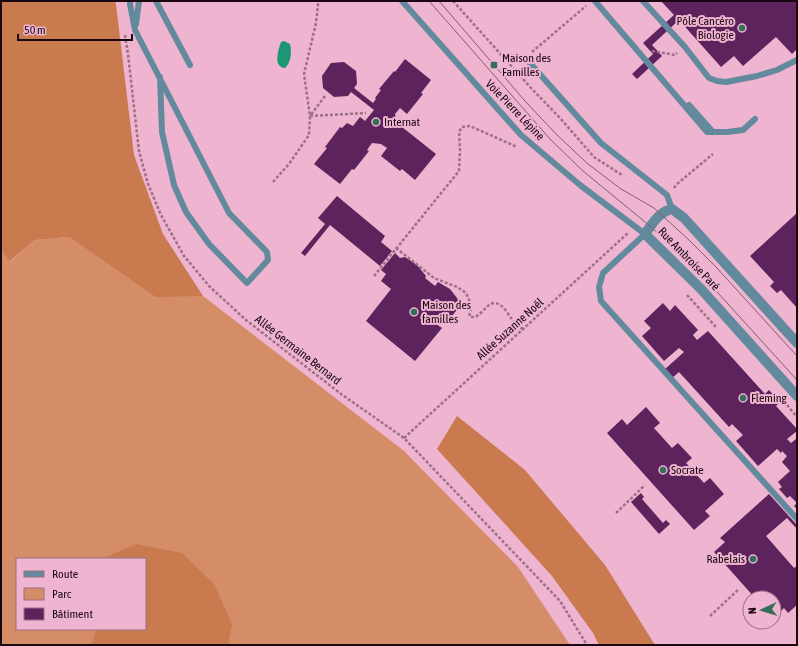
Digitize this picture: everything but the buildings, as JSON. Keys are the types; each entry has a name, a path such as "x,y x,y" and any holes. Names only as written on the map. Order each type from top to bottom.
{"street":[{"name":"Rue Ambroise Paré","path":"797,343 684,218 672,209 661,214 650,226 645,234 700,289 797,396"}],"lane":[{"path":"130,1 135,30 160,77 230,213 267,252 268,260 247,283 210,244 186,212 174,185 162,132 160,77"},
{"path":"135,30 139,1"},
{"path":"156,1 190,65"},
{"name":"Voie Pierre Lépine","path":"402,1 521,135 580,185 645,234"},
{"path":"595,1 710,132"},
{"path":"598,1 710,132"},
{"path":"643,1 685,47 709,78 726,82 757,76 777,70 797,60"},
{"path":"529,62 601,143 667,196 672,209"},
{"path":"710,132 743,130 755,119"},
{"path":"645,234 603,273 599,287 601,301 797,519"}],"path":[{"path":"273,182 289,164 309,135 310,116 304,74 316,23 318,1"},
{"path":"530,53 591,1"},
{"name":"Allée Germaine Bernard","path":"124,31 139,150 148,184 161,215 184,256 210,288 246,320 341,394 404,438 560,602 587,645"},
{"path":"641,50 675,54"},
{"path":"310,116 325,96"},
{"path":"310,116 366,113"},
{"path":"374,276 459,171 460,132 462,127 470,126 517,147 525,148 531,144"},
{"path":"673,190 677,184 713,154"},
{"name":"Allée Suzanne Noël","path":"404,438 628,233"},
{"path":"396,248 434,278 457,287 466,293 470,302 471,310 469,316 478,316 488,306 495,303 501,305 511,318 523,329"},
{"path":"616,513 645,485"},
{"path":"710,616 739,589"}],"green space":[{"path":"69,237 156,296 203,296 404,451 518,567 570,645 1,645 1,250 11,261 35,240"}],"shaded area":[{"path":"1,1 115,1 134,155 163,234 203,296 156,297 69,237 35,240 10,261 1,250"},
{"path":"284,41 290,44 291,50 290,60 287,66 282,68 277,60 280,44"},
{"path":"457,416 525,470 605,565 655,645 599,645 593,633 552,576 437,449"},
{"path":"136,544 182,553 214,584 232,624 228,645 91,645 97,630 146,630 146,558 106,557"}],"tram line":[{"path":"429,1 550,139 583,171 650,226 689,261 797,380"},
{"path":"439,1 525,101 557,135 588,164 621,189 654,208 689,240 716,267 797,356"}],"place":[{"name":"Pôle Cancéro Biologie","path":"742,28"},
{"name":"Maison des Familles","path":"494,65"},
{"name":"Internat","path":"376,122"},
{"name":"Maison des familles","path":"414,312"},
{"name":"Fleming","path":"743,398"},
{"name":"Socrate","path":"663,470"},
{"name":"Rabelais","path":"753,559"}]}
